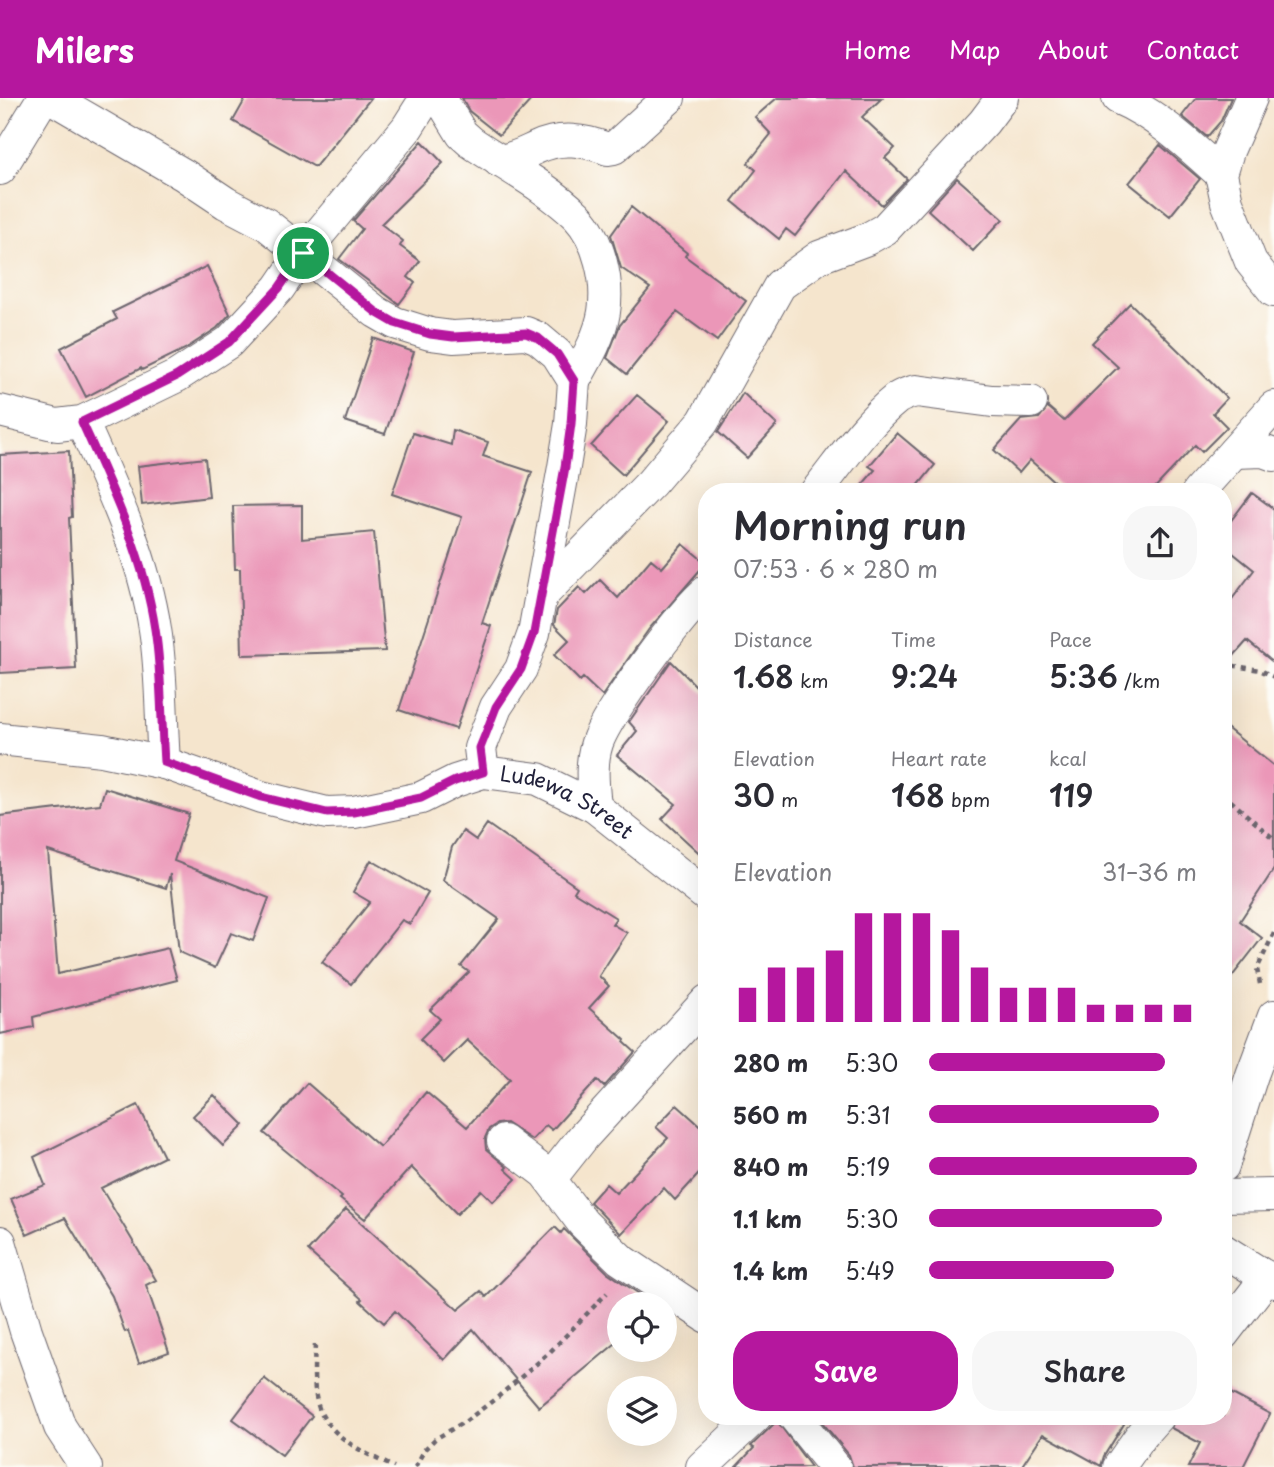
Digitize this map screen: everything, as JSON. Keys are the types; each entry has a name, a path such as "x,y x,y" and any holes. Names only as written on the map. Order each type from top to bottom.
{"street":[{"path":"0,169 43,98"},
{"path":"52,98 184,175 226,203 266,224 376,312 395,323 430,334 453,337 526,333 538,338 557,354 574,381"},
{"path":"0,411 57,425 82,422 177,376 229,342 279,288 303,253 407,128 426,98"},
{"path":"440,98 462,134 557,199 578,218 587,229 597,251 604,283 604,312 595,339 574,381 571,424 534,633 521,669 496,707 480,748 483,772"},
{"path":"499,161 516,158 562,140 573,139 608,149 614,148 669,98"},
{"path":"542,595 651,483 703,422 780,285 819,257 867,239 885,229 984,122 1002,98"},
{"path":"1118,98 1130,103 1173,133 1221,174"},
{"path":"1251,98 1221,174 1227,202 1251,262 1274,291"},
{"path":"823,483 860,437 904,393 916,391 992,401 1031,402"},
{"path":"1206,483 1274,407"},
{"path":"82,422 123,515 143,574 155,630 164,762"},
{"path":"1234,452 1251,450 1274,455"},
{"path":"595,807 592,775 597,742 646,667 698,598"},
{"name":"Ludewa Street","path":"0,739 102,750 164,762 261,797 327,813 354,812 421,798 455,781 483,772 538,779 595,807 698,889"},
{"path":"550,1179 584,1136 698,1011"},
{"path":"1232,1138 1274,1016"},
{"path":"503,1141 550,1179 583,1223 631,1267 698,1311"},
{"path":"1232,1196 1274,1195"},
{"path":"0,1242 26,1331 60,1427 86,1467"},
{"path":"1232,1255 1271,1279 1232,1324"},
{"path":"702,1467 746,1425"},
{"path":"801,1425 835,1467"},
{"path":"1119,1467 1150,1425"}],"path":[{"path":"1232,665 1260,670 1274,677"},
{"path":"1232,801 1274,839"},
{"path":"415,1467 425,1449 435,1439 466,1421 549,1353 631,1267"},
{"path":"315,1345 317,1401 326,1420 348,1442 394,1467"}],"building":[{"path":"246,98 371,98 315,167 233,121"},
{"path":"462,98 533,98 499,135 469,111"},
{"path":"777,98 882,98 862,117 895,148 885,158 907,179 882,205 846,171 795,236 786,229 779,239 732,201 756,170 748,163 771,134 755,117"},
{"path":"1196,98 1231,98 1221,121 1207,137 1182,116"},
{"path":"422,141 443,163 381,224 403,241 400,246 420,261 408,277 415,283 399,304 339,259 362,229 353,221"},
{"path":"1160,145 1200,179 1170,216 1129,183"},
{"path":"957,178 1003,219 973,251 928,210"},
{"path":"631,207 687,253 685,256 746,301 717,341 677,312 627,374 607,358 620,325 650,288 621,268 611,235"},
{"path":"207,266 230,314 217,328 185,349 86,397 61,348 117,319 113,312"},
{"path":"1130,303 1227,398 1213,413 1227,427 1202,452 1195,445 1159,483 1056,483 1030,460 1019,473 994,450 1021,420 1039,418 1048,407 1064,421 1118,367 1092,343"},
{"path":"373,338 414,352 385,434 345,421"},
{"path":"743,393 777,425 747,458 718,432"},
{"path":"637,395 669,421 623,475 591,446"},
{"path":"453,430 488,442 483,456 532,472 482,623 491,626 456,729 399,710 462,517 392,494 413,433 451,445"},
{"path":"897,433 935,465 920,483 864,483 875,470 869,466"},
{"path":"69,451 72,517 69,518 76,669 0,673 0,455"},
{"path":"205,458 209,497 142,505 138,466"},
{"path":"1252,493 1274,509 1274,663 1247,641 1232,658 1232,599 1254,570 1232,552 1232,519"},
{"path":"302,505 302,539 374,532 385,651 242,655 240,569 235,569 233,506"},
{"path":"683,544 698,556 698,572 649,629 602,696 583,678 580,681 554,655 569,640 554,625 557,610 579,587 586,594 600,580 618,598 651,559 662,568"},
{"path":"671,661 698,688 698,852 662,819 676,804 617,755 637,731 629,722"},
{"path":"1232,732 1274,766 1274,869 1240,921 1262,938 1232,976"},
{"path":"105,788 189,814 174,861 269,898 253,941 231,933 215,968 179,952 170,874 166,888 48,851 58,974 168,948 177,980 33,1017 34,1027 0,1034 0,816 100,804"},
{"path":"487,824 577,887 574,892 616,918 612,924 627,933 599,976 609,986 589,1008 635,1052 604,1087 597,1080 552,1130 546,1125 532,1140 506,1123 489,1129 485,1138 486,1149 507,1167 505,1169 516,1179 493,1202 481,1190 457,1214 411,1167 365,1219 264,1133 307,1083 380,1147 426,1092 467,1127 510,1079 467,1040 444,1063 420,1039 440,1019 430,1010 469,972 461,966 499,919 443,880 452,847 463,831 476,840"},
{"path":"371,860 428,893 410,924 402,920 351,984 322,962 370,902 353,892"},
{"path":"214,1095 244,1125 223,1146 193,1116"},
{"path":"138,1105 164,1157 101,1188 156,1280 146,1285 169,1352 139,1363 112,1296 65,1218 27,1235 11,1199 45,1185 34,1157"},
{"path":"677,1105 698,1124 698,1175 675,1200 664,1188 621,1234 590,1202 606,1184 616,1193 668,1138 656,1127"},
{"path":"346,1209 458,1310 481,1291 486,1297 555,1227 561,1233 564,1229 607,1272 636,1292 607,1292 607,1350 539,1407 473,1329 444,1360 395,1311 384,1323 360,1301 362,1299 308,1251"},
{"path":"264,1378 312,1416 282,1455 233,1419"},
{"path":"1232,1394 1270,1414 1243,1467 1188,1467 1200,1443 1171,1428 1172,1425 1232,1425"},
{"path":"773,1425 780,1425 811,1467 736,1467 754,1448 751,1446"},
{"path":"824,1425 1123,1425 1104,1456 1101,1466 1043,1434 1021,1467 853,1467 849,1455"}],"route":[{"path":"303,253 376,312 395,323 430,334 453,337 526,333 538,338 557,354 574,381 565,467 534,633 521,669 496,707 480,748 483,772 455,781 421,798 354,812 327,813 261,797 164,762 155,630 143,574 123,515 82,422 177,376 229,342 279,288 303,253"}]}
